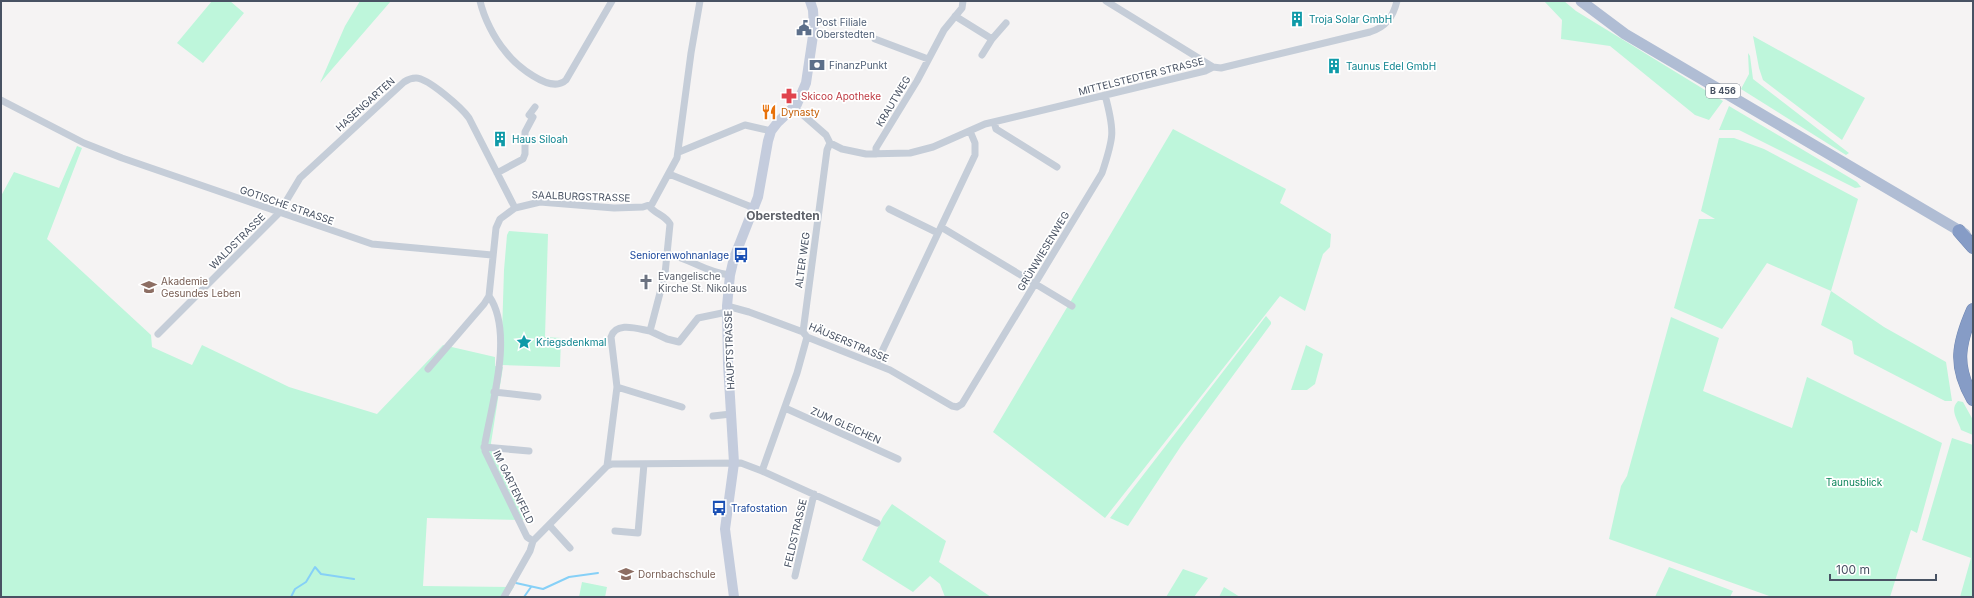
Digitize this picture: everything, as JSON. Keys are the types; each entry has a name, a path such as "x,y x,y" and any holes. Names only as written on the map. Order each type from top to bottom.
{"highway":[{"path":"1959,231 1973,247"},
{"path":"1973,310 1964,332 1960,352 1961,374 1973,399"},
{"path":"1973,330 1967,343 1965,361 1966,371 1973,387"}],"main road":[{"name":"B 456","path":"1580,1 1625,34 1973,238"}],"street":[{"path":"480,1 494,34 504,51 522,67 542,81 554,86 559,85 566,80 612,1"},
{"path":"650,331 662,287 668,254 670,224 667,218 657,214 649,206 669,174 679,152 691,53 700,1"},
{"name":"HAUPTSTRASSE","path":"734,597 725,529 734,463 727,309 730,274 734,258 754,208 761,182 771,131 778,122 794,108 804,90 808,76 814,28 813,10 810,1"},
{"name":"KRAUTWEG","path":"876,154 876,148 944,30 962,8 963,1"},
{"path":"1106,1 1213,67"},
{"name":"MITTELSTEDTER STRASSE","path":"794,108 826,135 830,143 849,151 876,154 917,152 994,122 1205,71 1213,67 1221,68 1370,32 1385,25 1395,11 1397,1"},
{"path":"955,16 992,39"},
{"path":"982,55 992,39 1006,23"},
{"path":"875,39 928,59"},
{"name":"HASENGARTEN","path":"279,213 300,178 404,82 414,78 421,79 460,106 469,118 515,208"},
{"name":"GRÜNWIESENWEG","path":"957,407 962,404 1102,173 1113,135 1111,116 1106,95"},
{"name":"GOTISCHE STRASSE","path":"1,100 84,143 279,213 372,244 492,255"},
{"path":"497,173 523,159 525,132 533,117 529,114 535,107"},
{"path":"994,122 996,129 1057,167"},
{"path":"679,152 738,127 748,125 771,131"},
{"path":"876,364 975,155 975,143 970,131"},
{"name":"ALTER WEG","path":"762,471 785,408 805,335 825,162 830,143"},
{"path":"669,174 721,193 754,208"},
{"name":"SAALBURGSTRASSE","path":"489,296 492,255 497,224 504,215 515,208 540,202 614,208 649,206"},
{"path":"889,209 939,230 1072,306"},
{"name":"WALDSTRASSE","path":"158,334 279,213"},
{"path":"668,254 679,257 712,272 730,274"},
{"path":"428,369 478,312 489,296"},
{"name":"IM GARTENFELD","path":"489,296 494,306 500,327 498,367 484,447 486,454 527,537 533,542"},
{"path":"504,597 530,551 533,542 607,466 617,387 611,336 614,331 619,328 650,331 667,339 679,342 698,318 727,309"},
{"name":"HÄUSERSTRASSE","path":"727,309 749,312 876,364 952,406 957,407"},
{"path":"617,387 682,407"},
{"path":"494,392 538,397"},
{"name":"ZUM GLEICHEN","path":"785,408 898,459"},
{"path":"713,416 731,414"},
{"name":"IM GARTENFELD","path":"484,447 529,451"},
{"name":"FELDSTRASSE","path":"607,466 612,464 745,464 877,523"},
{"path":"615,531 638,533 644,464"},
{"name":"FELDSTRASSE","path":"795,576 814,494"},
{"path":"550,526 570,548"}],"green space":[{"path":"212,1 230,1 244,13 203,63 177,43"},
{"path":"360,1 391,1 320,83 345,26"},
{"path":"1544,1 1564,1 1576,11 1723,101 1709,120 1695,115 1610,46 1561,39 1562,20"},
{"path":"1753,36 1865,98 1842,140 1763,80 1759,68"},
{"path":"1748,53 1750,56 1753,79 1849,153 1846,155 1741,89 1749,74"},
{"path":"1729,106 1857,182 1861,187 1855,188 1739,130 1719,130"},
{"path":"1173,129 1286,189 1280,203 1331,234 1330,247 1323,254 1305,311 1280,296 1105,518 993,432"},
{"path":"1719,138 1734,138 1764,149 1858,199 1831,291 1767,263 1722,329 1674,308 1699,219 1715,219 1701,211"},
{"path":"77,146 82,148 47,239 151,335 152,347 192,365 202,345 289,387 377,414 443,345 495,357 495,366 503,367 491,443 492,452 525,520 427,518 423,586 514,587 507,597 1,597 1,196 14,172 59,188"},
{"path":"509,231 548,234 545,337 561,338 560,367 501,365 504,270 507,235"},
{"path":"1831,291 1884,327 1946,362 1952,401 1945,401 1854,354 1852,341 1821,325"},
{"path":"1266,316 1271,324 1181,446 1128,526 1110,518"},
{"name":"Taunusblick","path":"1671,317 1719,338 1703,391 1792,428 1807,377 1942,443 1917,533 1911,530 1890,597 1772,597 1609,539 1621,486 1627,476"},
{"path":"1306,345 1323,354 1315,384 1307,390 1291,390"},
{"path":"1958,401 1963,402 1973,420 1973,435 1961,430 1954,411 1955,404"},
{"path":"1952,438 1973,445 1973,597 1960,597 1971,558 1922,540"},
{"path":"892,504 946,541 939,562 991,597 945,597 940,584 930,576 913,592 862,560 883,517"},
{"path":"1669,567 1733,591 1730,597 1655,597"},
{"path":"1183,569 1208,578 1194,597 1166,597"},
{"path":"582,582 607,587 605,597 579,597"},
{"path":"1224,587 1240,597 1219,597"}],"waterway":[{"path":"291,597 295,589 306,582 315,567 321,574 354,579"},
{"path":"516,583 543,589 569,577 598,573"},
{"path":"524,597 531,587"}],"place":[{"name":"Troja Solar GmbH","path":"1297,19"},
{"name":"Post Filiale Oberstedten","path":"804,28"},
{"name":"FinanzPunkt","path":"817,65"},
{"name":"Taunus Edel GmbH","path":"1334,66"},
{"name":"Skicoo Apotheke","path":"789,96"},
{"name":"Dynasty","path":"769,112"},
{"name":"Haus Siloah","path":"500,139"},
{"name":"Seniorenwohnanlage","path":"741,255"},
{"name":"Evangelische Kirche St. Nikolaus","path":"646,282"},
{"name":"Akademie Gesundes Leben","path":"149,287"},
{"name":"Kriegsdenkmal","path":"524,342"},
{"name":"Trafostation","path":"719,508"},
{"name":"Dornbachschule","path":"626,574"}],"district":[{"name":"Oberstedten","path":"783,216"}]}
